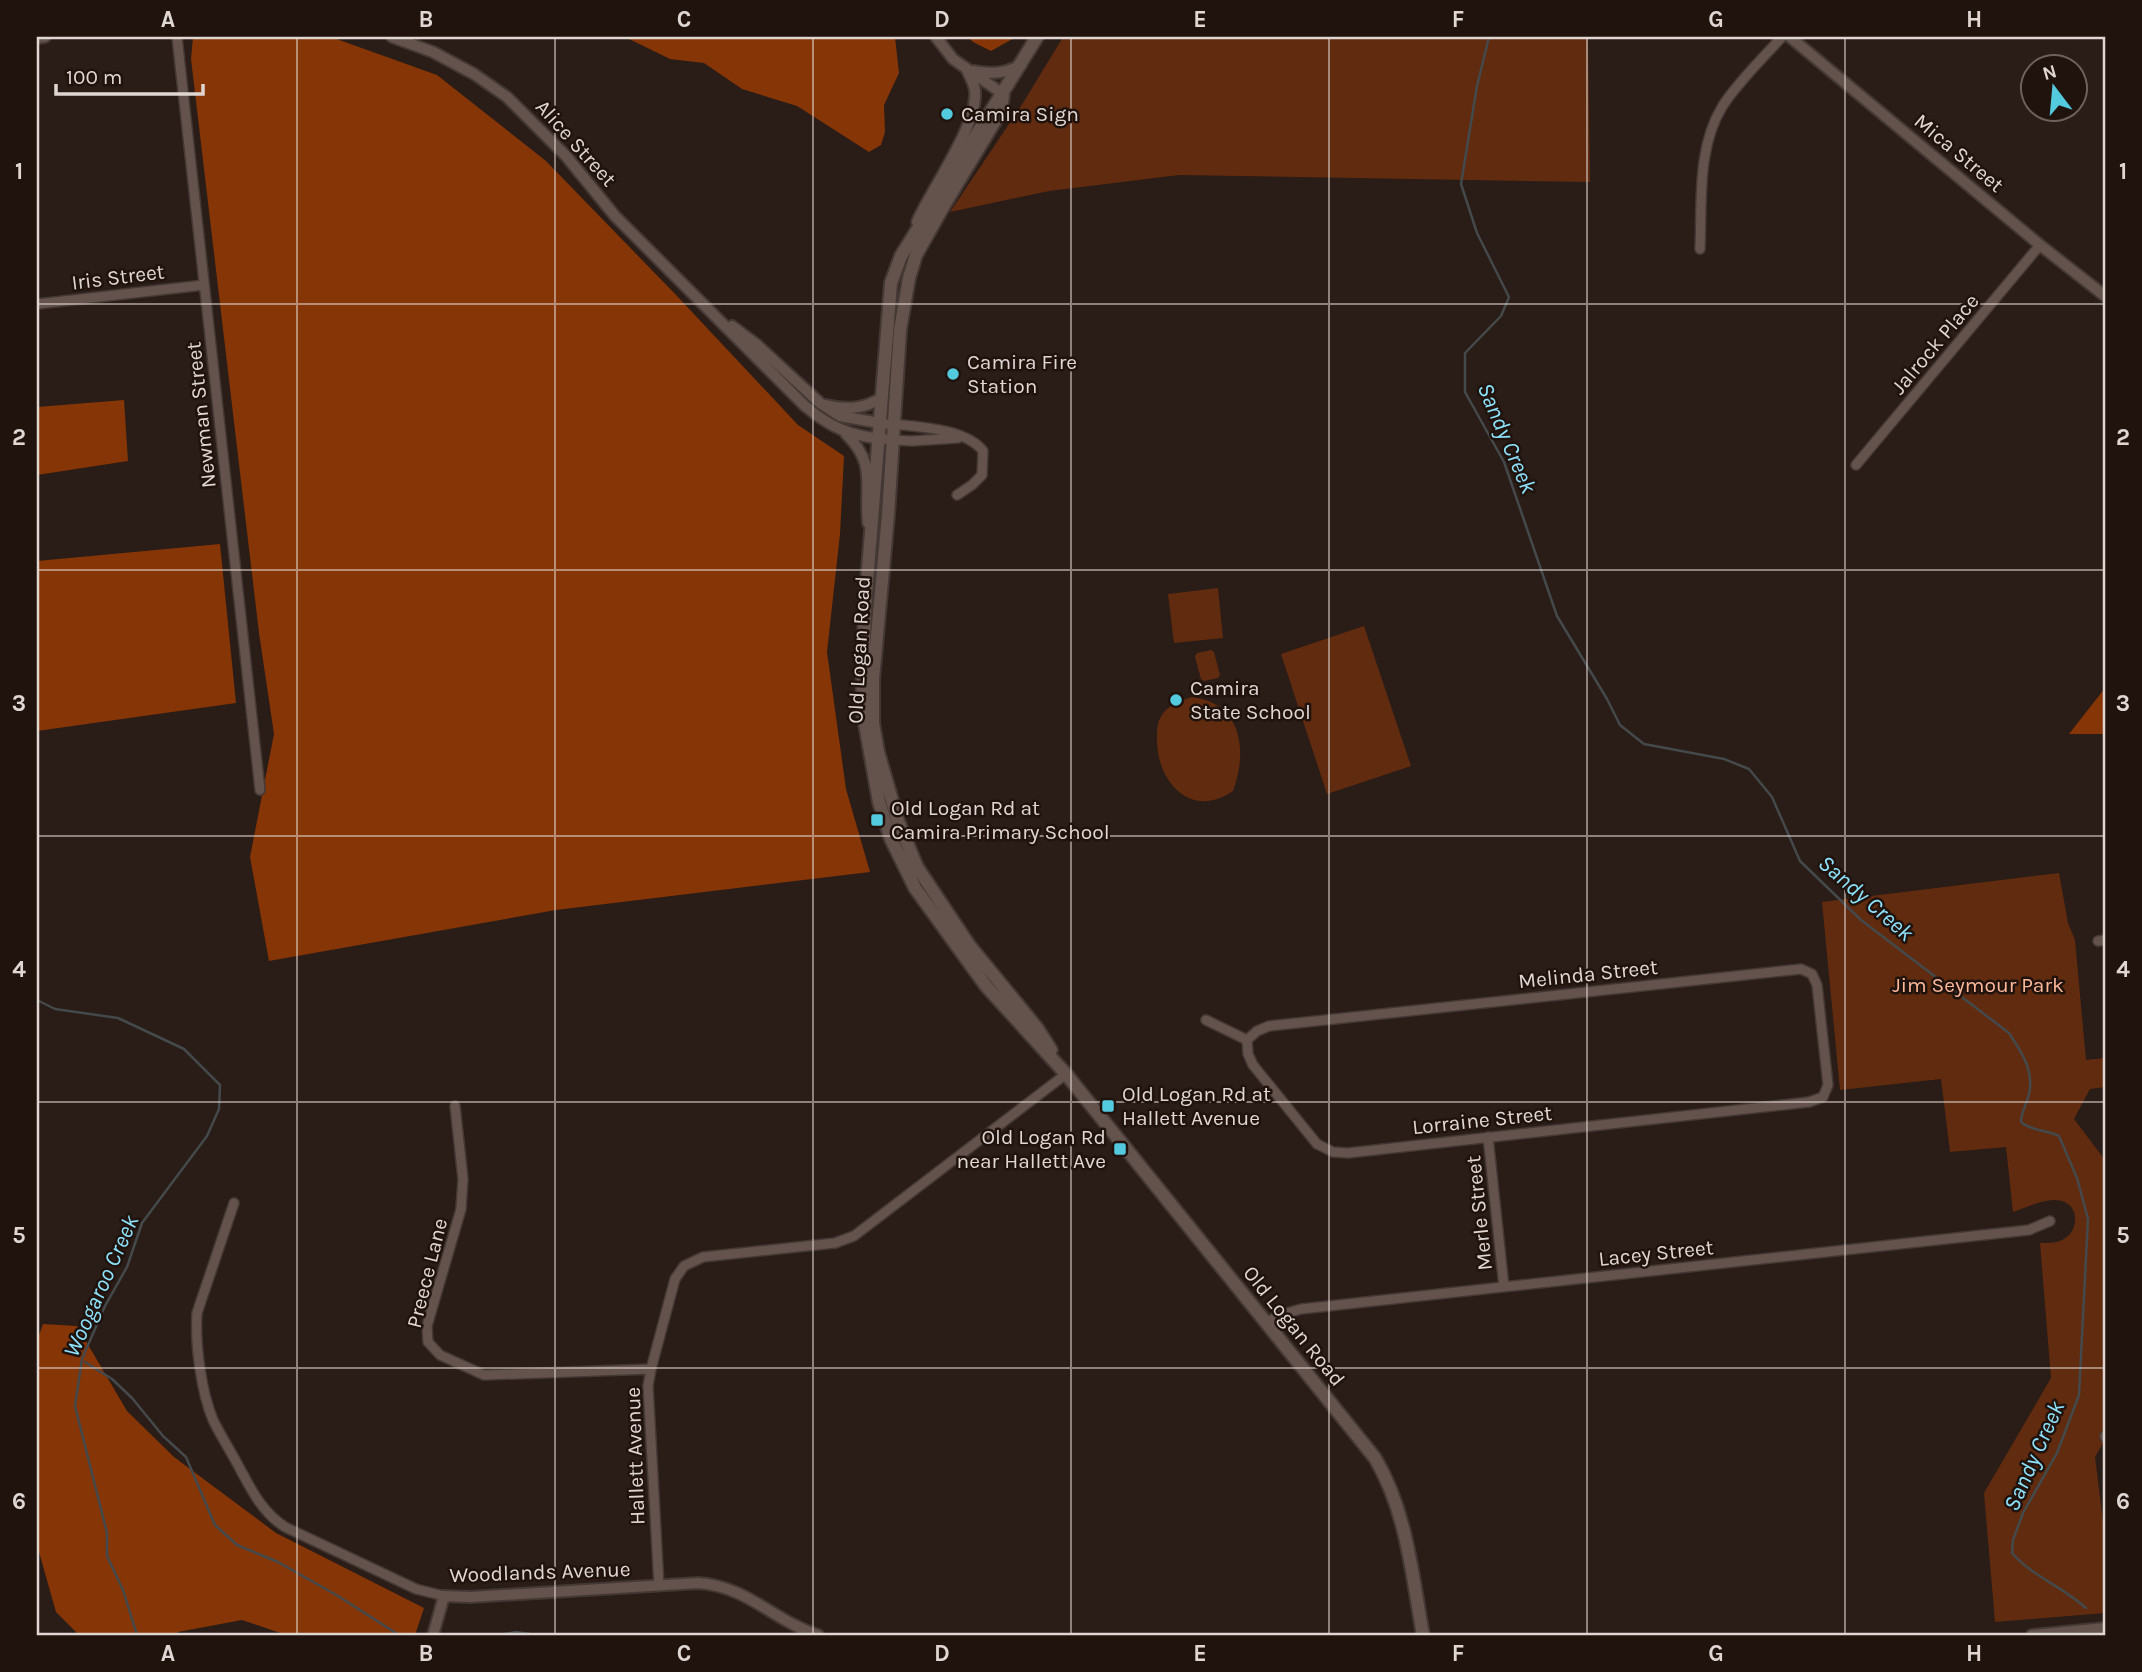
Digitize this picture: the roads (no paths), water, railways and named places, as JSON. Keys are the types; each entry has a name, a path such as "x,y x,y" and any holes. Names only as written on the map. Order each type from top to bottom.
{"main road":[{"path":"1003,94 1037,37"},
{"name":"Old Logan Road","path":"1003,94 901,256 891,283 870,543 862,707 869,754 886,826 906,873 943,930 986,986 1066,1074 1375,1458 1389,1481 1398,1507 1423,1635"},
{"name":"Old Logan Road","path":"1003,94 1000,111 916,255 903,304 873,679 873,723 878,752 902,834 927,885 969,945 1037,1028 1066,1074"}],"street":[{"path":"37,38 45,37"},
{"name":"Newman Street","path":"177,37 260,790"},
{"name":"Alice Street","path":"392,37 433,52 474,74 507,97 566,156 615,216 822,421 859,437 893,440"},
{"path":"936,37 947,53 1003,94"},
{"path":"1699,249 1706,145 1713,123 1723,104 1782,37"},
{"name":"Mica Street","path":"1790,37 2105,296"},
{"path":"967,70 998,73 1021,65"},
{"path":"901,256 928,197 966,131 975,98 967,70"},
{"name":"Jalrock Place","path":"1856,465 2040,245"},
{"name":"Iris Street","path":"37,304 204,285"},
{"name":"Alice Street","path":"708,307 756,344 820,403 839,416 893,424"},
{"path":"820,403 837,408 857,409 881,398"},
{"path":"893,424 933,429 975,441 983,451 982,475 957,495"},
{"name":"Old Logan Road","path":"843,431 864,456 870,543"},
{"path":"893,440 934,441 963,438"},
{"name":"Melinda Street","path":"1247,1040 1256,1031 1269,1026 1801,969 1812,974 1817,985 1828,1085 1823,1097"},
{"path":"1206,1020 1247,1040"},
{"name":"Lorraine Street","path":"1247,1040 1248,1054 1254,1065 1317,1144 1332,1152 1348,1153 1809,1102 1823,1097"},
{"name":"Hallett Avenue","path":"659,1587 648,1410 651,1369 675,1279 684,1266 703,1257 835,1243 854,1236 1066,1074"},
{"name":"Preece Lane","path":"455,1105 463,1179 461,1209 427,1326 428,1342 440,1355 484,1375 651,1369"},
{"name":"Merle Street","path":"1489,1137 1504,1287"},
{"name":"Woodlands Avenue","path":"234,1203 200,1305 196,1330 204,1385 213,1418 257,1501 271,1518 416,1589 444,1597 717,1584 739,1592 804,1631 818,1635"},
{"name":"Lacey Street","path":"1267,1323 1277,1315 1301,1309 2029,1230 2050,1221"},
{"path":"433,1635 444,1597"},
{"path":"2032,1635 2104,1628"}],"waterway":[{"name":"Sandy Creek","path":"1489,37 1477,86 1461,184 1477,233 1509,297 1501,316 1465,353 1465,392 1504,462 1557,616 1620,725 1644,744 1724,759 1749,769 1772,797 1800,861 1861,920 2009,1033 2023,1057 2029,1074 2030,1091 2021,1122 2059,1136 2077,1178 2088,1219 2079,1395 2057,1453 2023,1513 2013,1540 2012,1553 2086,1608"},
{"name":"Woogaroo Creek","path":"37,1000 55,1009 118,1018 184,1049 220,1085 219,1109 207,1136 142,1223 127,1267 105,1306 82,1359 75,1406 107,1533 107,1556 123,1590 137,1635"},
{"path":"85,1362 112,1379 132,1398 163,1436 186,1457 215,1525 237,1545 278,1562 399,1635"},
{"path":"499,1635 516,1632 537,1635"}],"place":[{"name":"Camira Sign","path":"947,114"},
{"name":"Camira Fire Station","path":"953,374"},
{"name":"Camira State School","path":"1176,700"},
{"name":"Old Logan Rd at Camira Primary School","path":"877,820"},
{"name":"Old Logan Rd at Hallett Avenue","path":"1108,1106"},
{"name":"Old Logan Rd near Hallett Ave","path":"1120,1149"}],"park label":[{"name":"Jim Seymour Park","path":"1978,985"}]}
